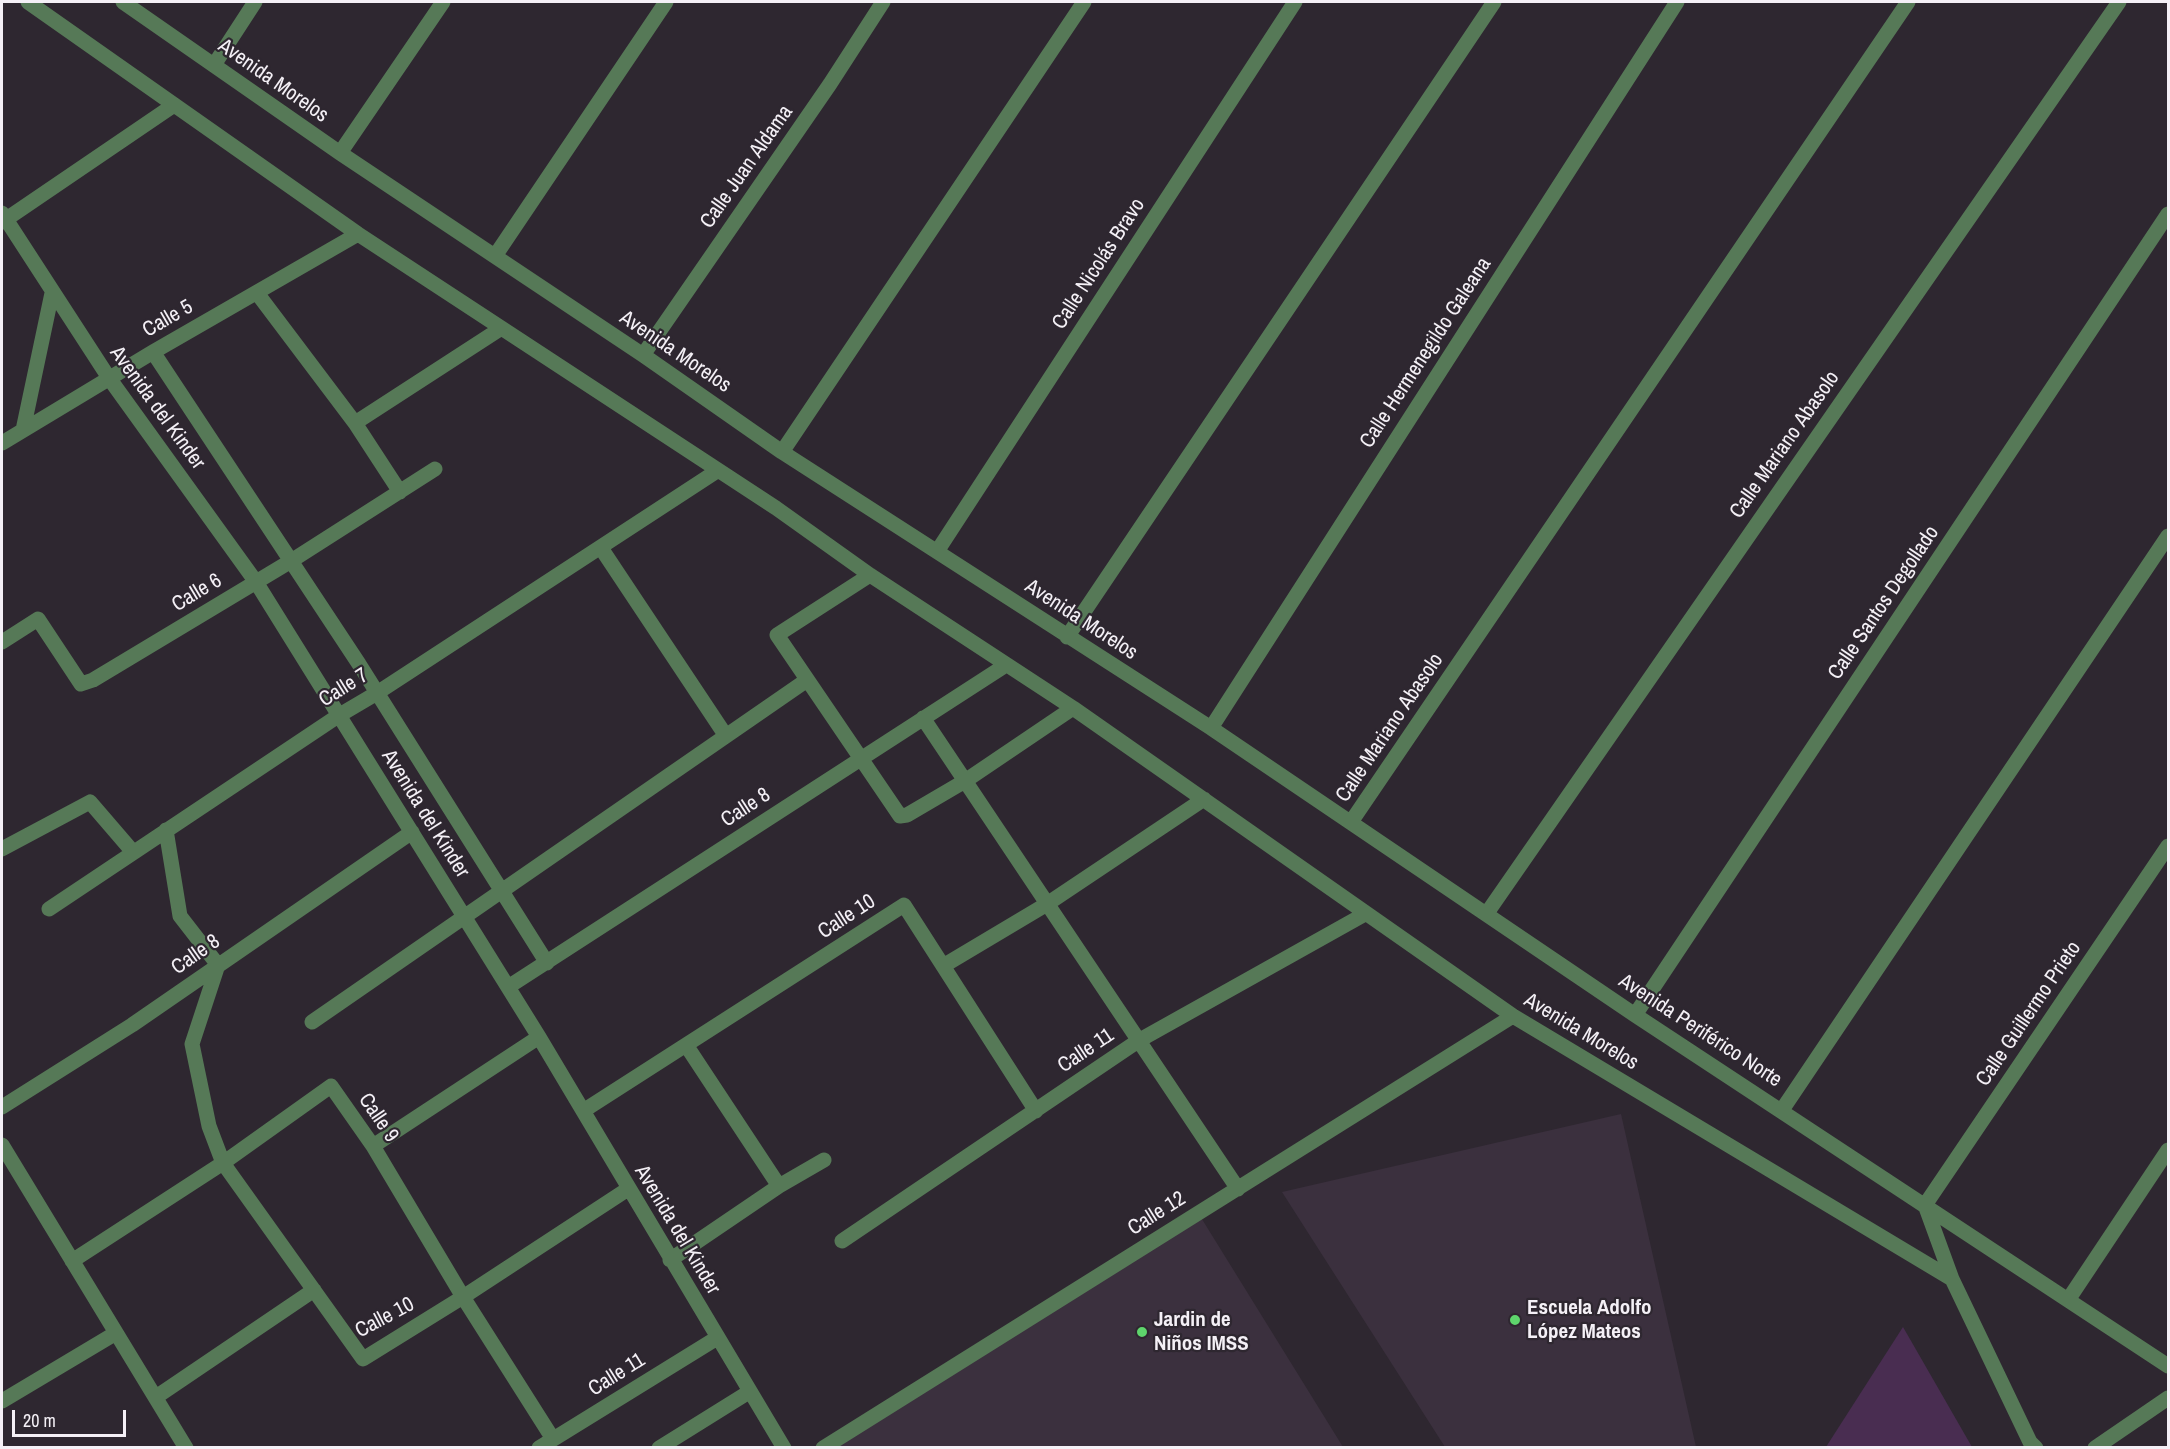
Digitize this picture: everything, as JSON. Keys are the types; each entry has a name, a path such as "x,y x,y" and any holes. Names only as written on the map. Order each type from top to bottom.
{"street":[{"path":"28,2 358,234 717,471"},
{"name":"Avenida Morelos","path":"123,2 340,153 643,355 782,452 938,550 1067,637 1211,728"},
{"path":"214,65 255,2"},
{"path":"340,153 443,2"},
{"path":"495,256 666,2"},
{"name":"Calle Juan Aldama","path":"643,355 830,84 883,2"},
{"path":"782,452 1084,2"},
{"name":"Calle Nicolás Bravo","path":"938,550 1295,2"},
{"path":"1067,637 1494,2"},
{"name":"Calle Hermenegildo Galeana","path":"1211,728 1677,2"},
{"name":"Calle Mariano Abasolo","path":"1351,822 1908,2"},
{"name":"Calle Mariano Abasolo","path":"1487,913 2119,2"},
{"name":"Avenida del Kinder","path":"174,105 3,218 109,378 256,582 539,1037 748,1392 784,1448"},
{"name":"Calle Santos Degollado","path":"1635,1015 2169,214"},
{"name":"Calle 5","path":"2,443 153,352 358,234"},
{"path":"23,430 52,292"},
{"path":"257,293 355,423 400,492"},
{"path":"355,423 500,329"},
{"path":"153,352 377,693 547,963"},
{"name":"Calle 6","path":"2,642 38,619 81,684 93,680 291,561 435,469"},
{"name":"Avenida Morelos","path":"717,471 776,508 870,575 1073,708 1513,1016 1952,1279"},
{"name":"Calle 7","path":"49,909 338,716 377,693 717,471"},
{"path":"1782,1110 2169,536"},
{"path":"601,548 726,736"},
{"path":"870,575 777,635 895,812 900,816 907,815 965,781 1073,708"},
{"name":"Calle 8","path":"508,987 1006,665"},
{"path":"312,1022 807,680"},
{"path":"923,718 1238,1188"},
{"name":"Avenida Periférico Norte","path":"1211,728 1635,1015 2169,1366"},
{"path":"1036,1111 944,966 1047,904 1204,799"},
{"path":"2,849 90,802 133,852"},
{"path":"156,1397 314,1290 223,1163 209,1126 192,1044 218,965 180,916 166,830"},
{"name":"Calle 8","path":"2,1107 132,1025 412,832"},
{"name":"Calle Guillermo Prieto","path":"1925,1205 2169,846"},
{"name":"Calle 10","path":"583,1111 904,905 944,966"},
{"name":"Calle 11","path":"842,1241 1138,1041 1365,914"},
{"name":"Calle 12","path":"823,1448 1513,1016"},
{"path":"373,1146 539,1037"},
{"path":"686,1045 779,1186"},
{"name":"Calle 9","path":"72,1261 223,1163 331,1086 373,1146 463,1297 553,1439"},
{"path":"2,1145 186,1448"},
{"path":"2068,1300 2169,1150"},
{"path":"670,1260 779,1186 824,1160"},
{"name":"Calle 10","path":"314,1290 363,1359 463,1297 628,1189"},
{"path":"1925,1205 1952,1279 2030,1442 2036,1448"},
{"path":"2,1401 116,1332"},
{"name":"Calle 11","path":"540,1448 717,1338"},
{"path":"659,1448 748,1392"},
{"path":"2095,1448 2169,1398"}],"shaded area":[{"name":"Escuela Adolfo López Mateos","path":"1621,1114 1696,1447 1445,1447 1282,1192"},
{"name":"Jardin de Niños IMSS","path":"1200,1216 1343,1447 824,1448"},
{"path":"1903,1327 1972,1447 1826,1447"}],"place":[{"name":"Escuela Adolfo López Mateos","path":"1515,1320"},
{"name":"Jardin de Niños IMSS","path":"1142,1332"}]}
